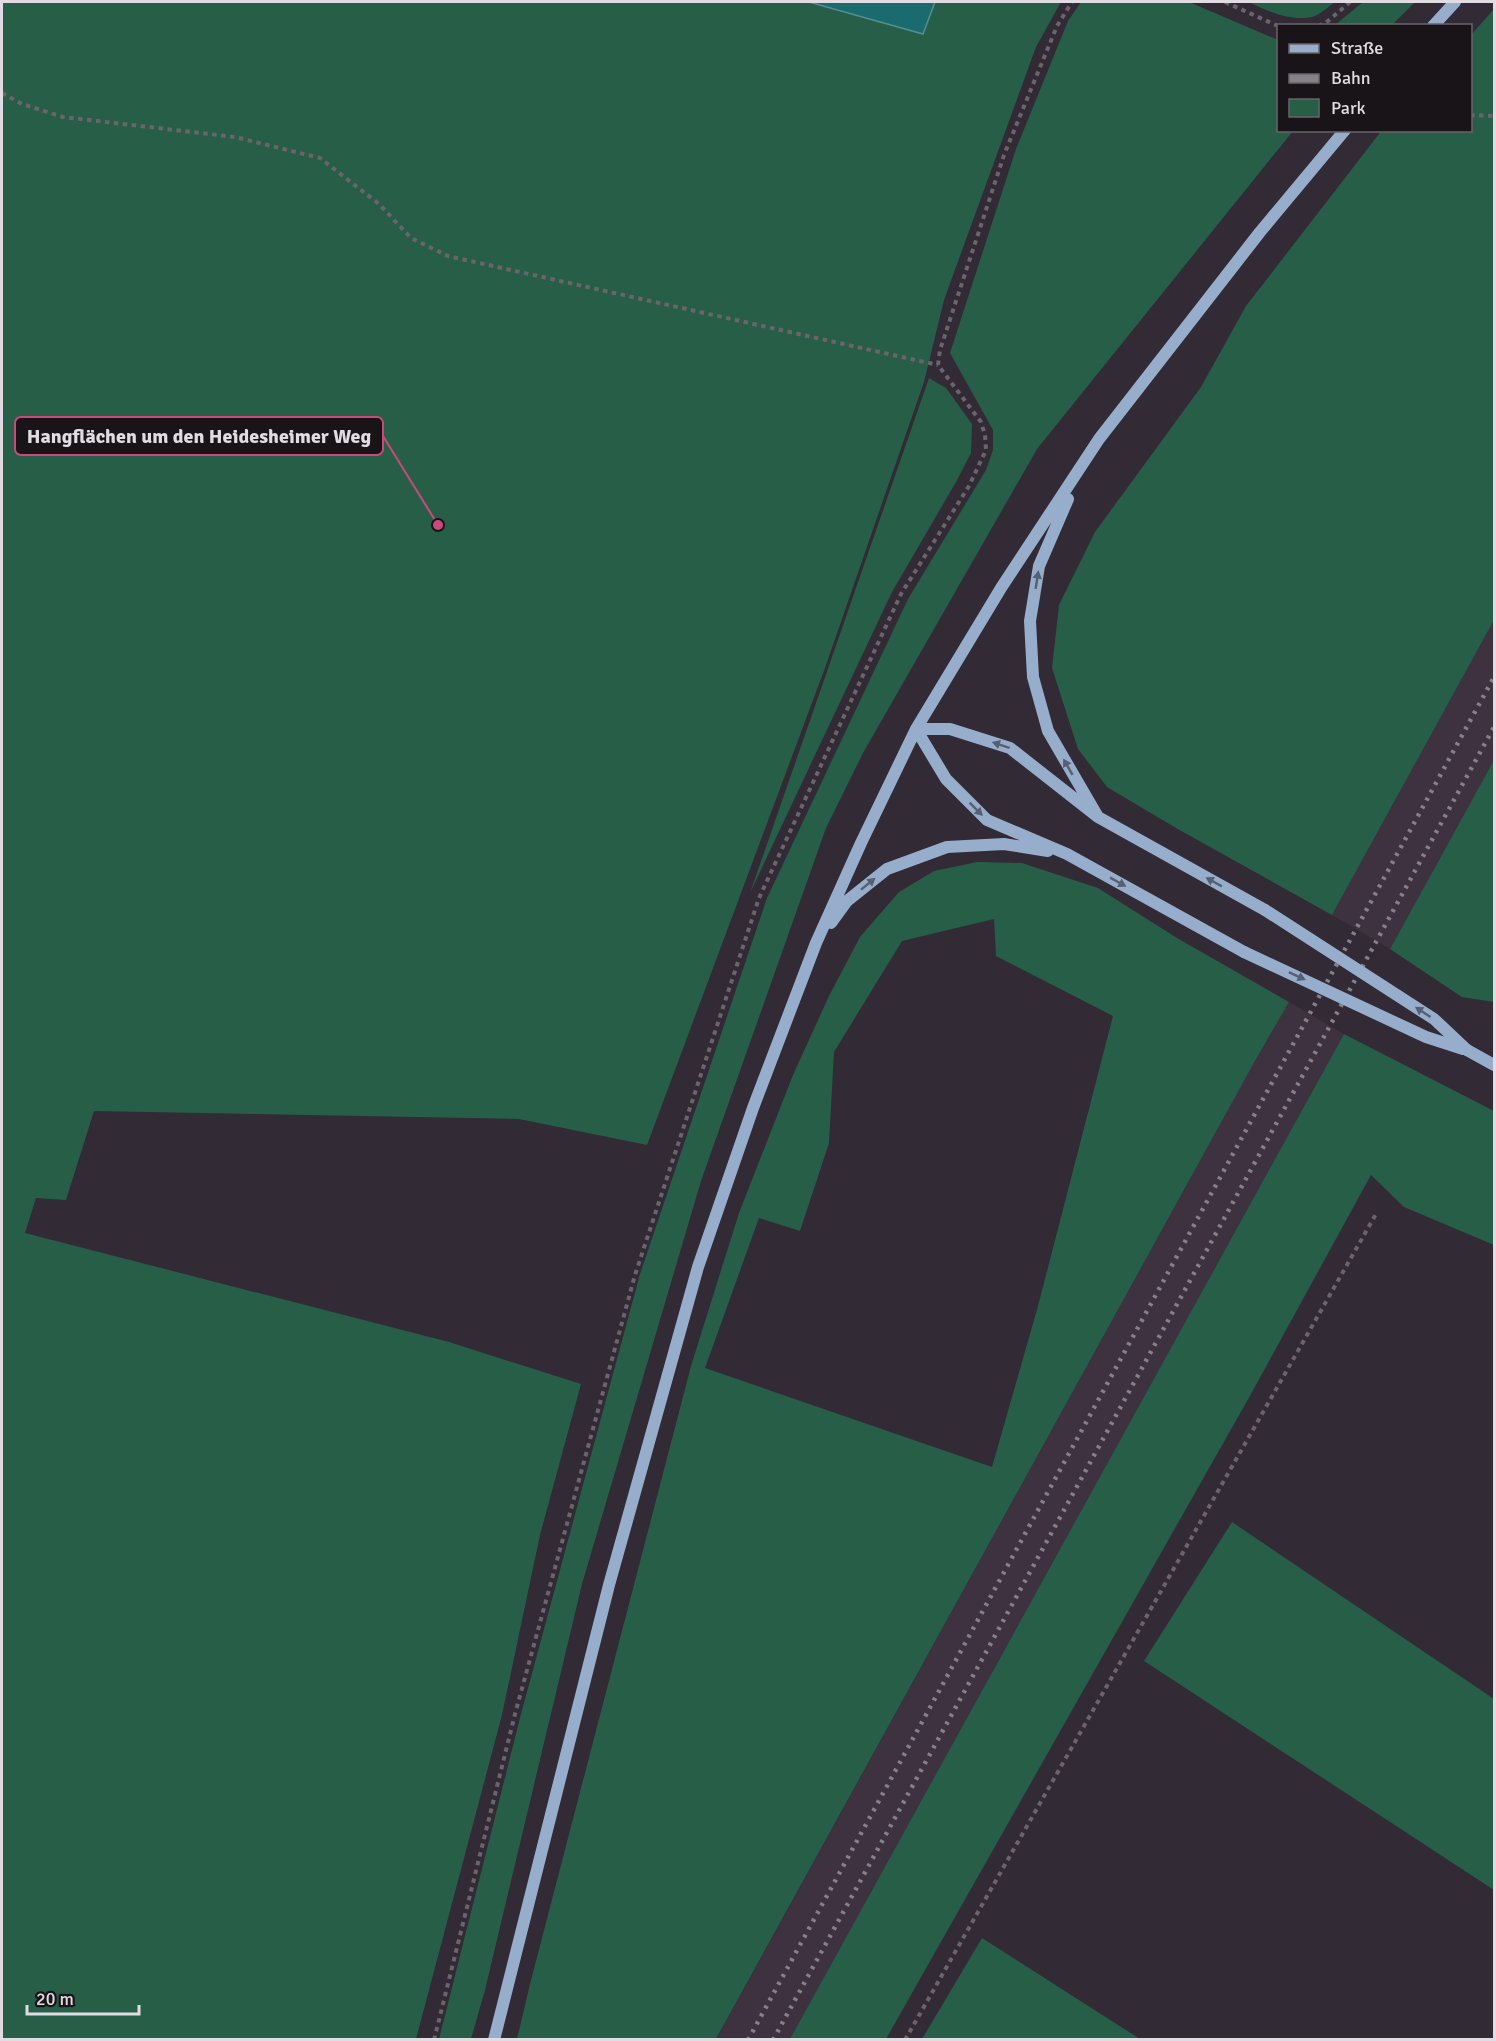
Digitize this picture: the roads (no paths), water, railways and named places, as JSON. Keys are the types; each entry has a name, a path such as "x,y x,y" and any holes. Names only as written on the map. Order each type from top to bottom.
{"main road":[{"path":"1434,24 1455,2"},
{"path":"494,2040 609,1585 698,1267 753,1108 816,943 916,729 1001,588 1099,439 1260,232 1343,132"},
{"path":"1098,817 1047,731 1033,677 1030,621 1039,566 1060,514 1099,439"},
{"path":"916,729 950,729 1010,748 1098,817 1265,910 1434,1019 1467,1050"},
{"path":"916,729 946,779 987,820 1067,854 1244,952 1426,1037 1467,1050 1494,1065"},
{"path":"816,943 847,901 887,869 946,847 1004,844 1067,854"}],"water":[{"path":"809,2 935,2 923,34"}],"railway":[{"path":"748,2040 1494,677"},
{"path":"773,2040 1494,727"}],"place":[{"name":"Hangflächen um den Heidesheimer Weg","path":"438,525"}]}
